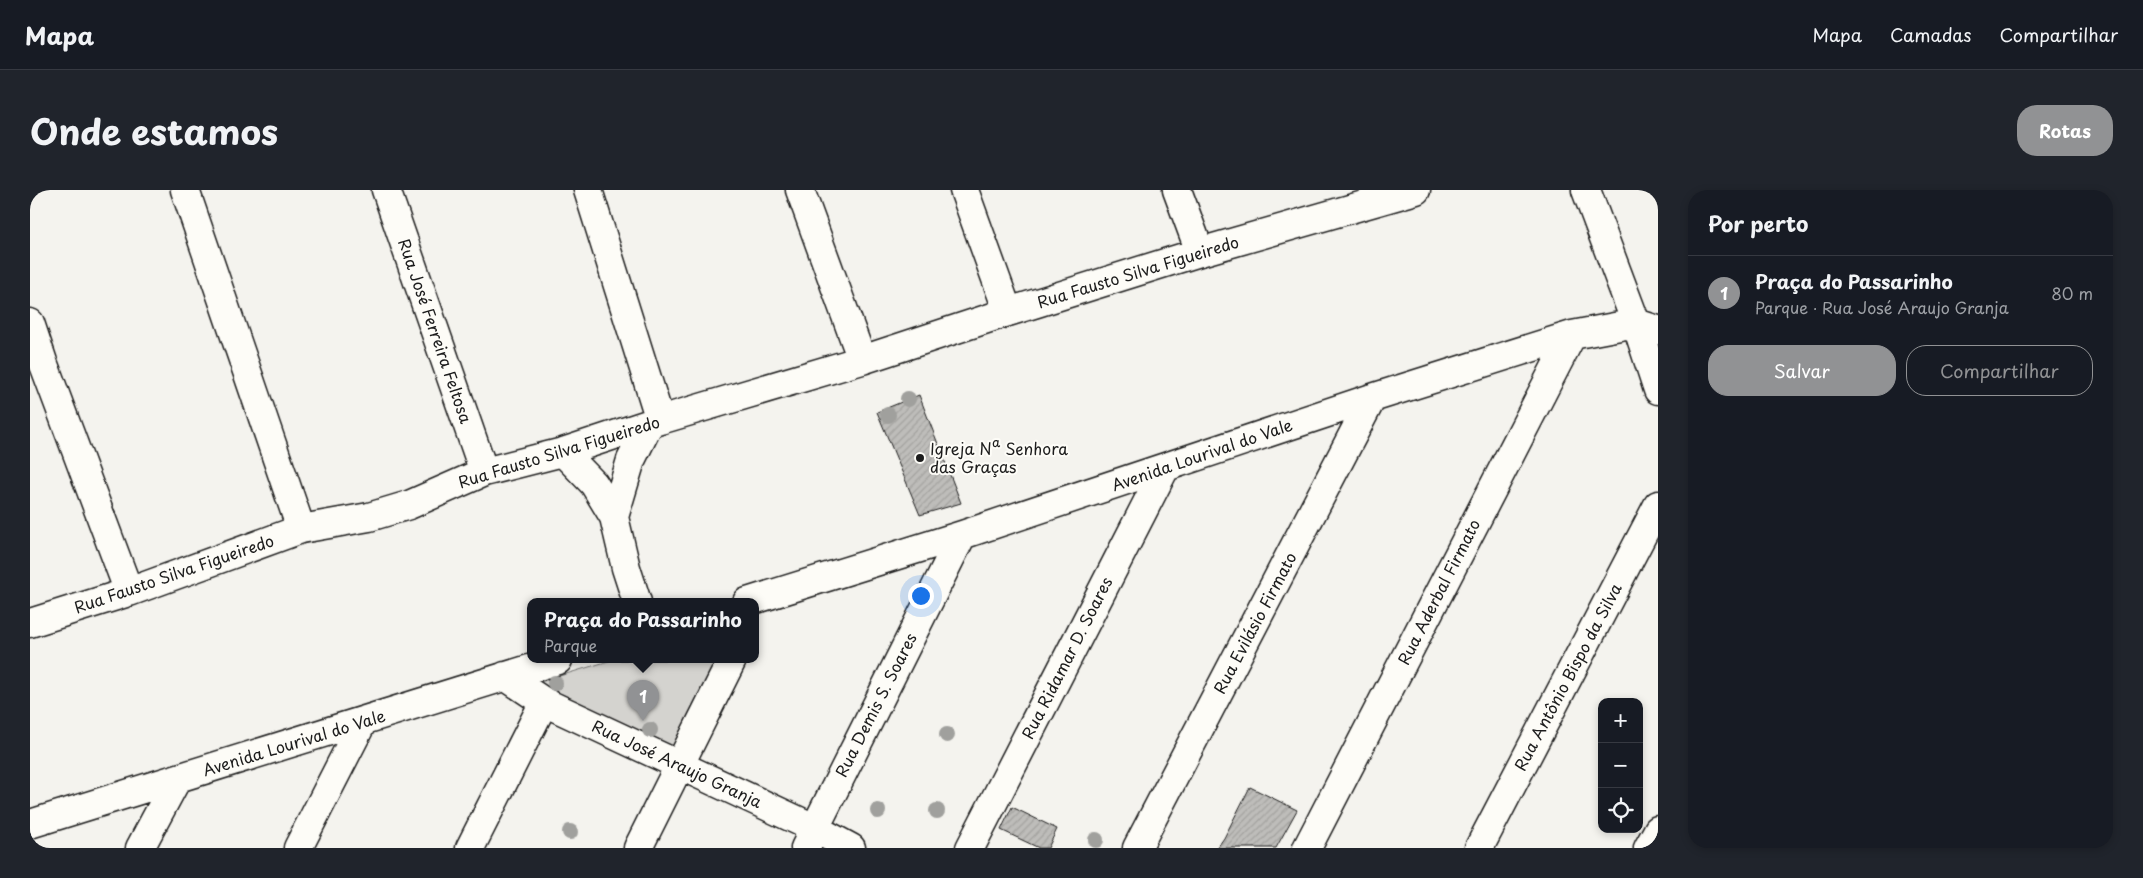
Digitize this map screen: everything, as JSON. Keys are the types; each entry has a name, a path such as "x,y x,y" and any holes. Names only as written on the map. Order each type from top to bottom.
{"street":[{"path":"185,190 301,529"},
{"name":"Rua José Ferreira Feltosa","path":"386,190 484,472"},
{"path":"588,190 654,422 631,460 614,517"},
{"path":"800,190 862,360"},
{"path":"964,190 1008,312"},
{"path":"1177,190 1200,252"},
{"name":"Rua Fausto Silva Figueiredo","path":"30,623 129,592 301,529 369,517 410,505 484,472 563,452 654,422 862,360 1200,252 1416,190"},
{"path":"1586,190 1647,327 1658,390"},
{"path":"30,323 129,592"},
{"name":"Avenida Lourival do Vale","path":"759,603 1372,398 1572,335 1647,327"},
{"name":"Rua Aderbal Firmato","path":"1307,848 1572,335"},
{"name":"Rua Evilásio Firmato","path":"1137,848 1372,398"},
{"path":"563,452 594,484 614,517 626,568 636,598"},
{"name":"Rua Ridamar D. Soares","path":"970,848 1164,468"},
{"name":"Rua Antônio Bispo da Silva","path":"1479,848 1658,505"},
{"name":"Rua Demis S. Soares","path":"810,838 962,535"},
{"name":"Avenida Lourival do Vale","path":"30,824 548,663"},
{"path":"638,848 731,663"},
{"name":"Rua José Araujo Granja","path":"505,676 544,702 680,766 810,838 851,848"},
{"path":"470,848 544,702"},
{"path":"298,848 363,721"},
{"path":"140,848 177,779"},
{"path":"1648,848 1658,830"}],"shaded area":[{"path":"602,663 717,663 668,758 530,685"}],"building":[{"name":"Igreja Nª Senhora das Graças","path":"919,395 961,503 920,515 877,412"},
{"path":"1250,787 1297,810 1276,848 1217,848 1224,838"},
{"path":"1012,807 1057,829 1048,848 1039,848 1001,830"}],"place":[{"name":"Igreja Nª Senhora das Graças","path":"920,458"},
{"name":"Praça do Passarinho","path":"643,721"}]}
